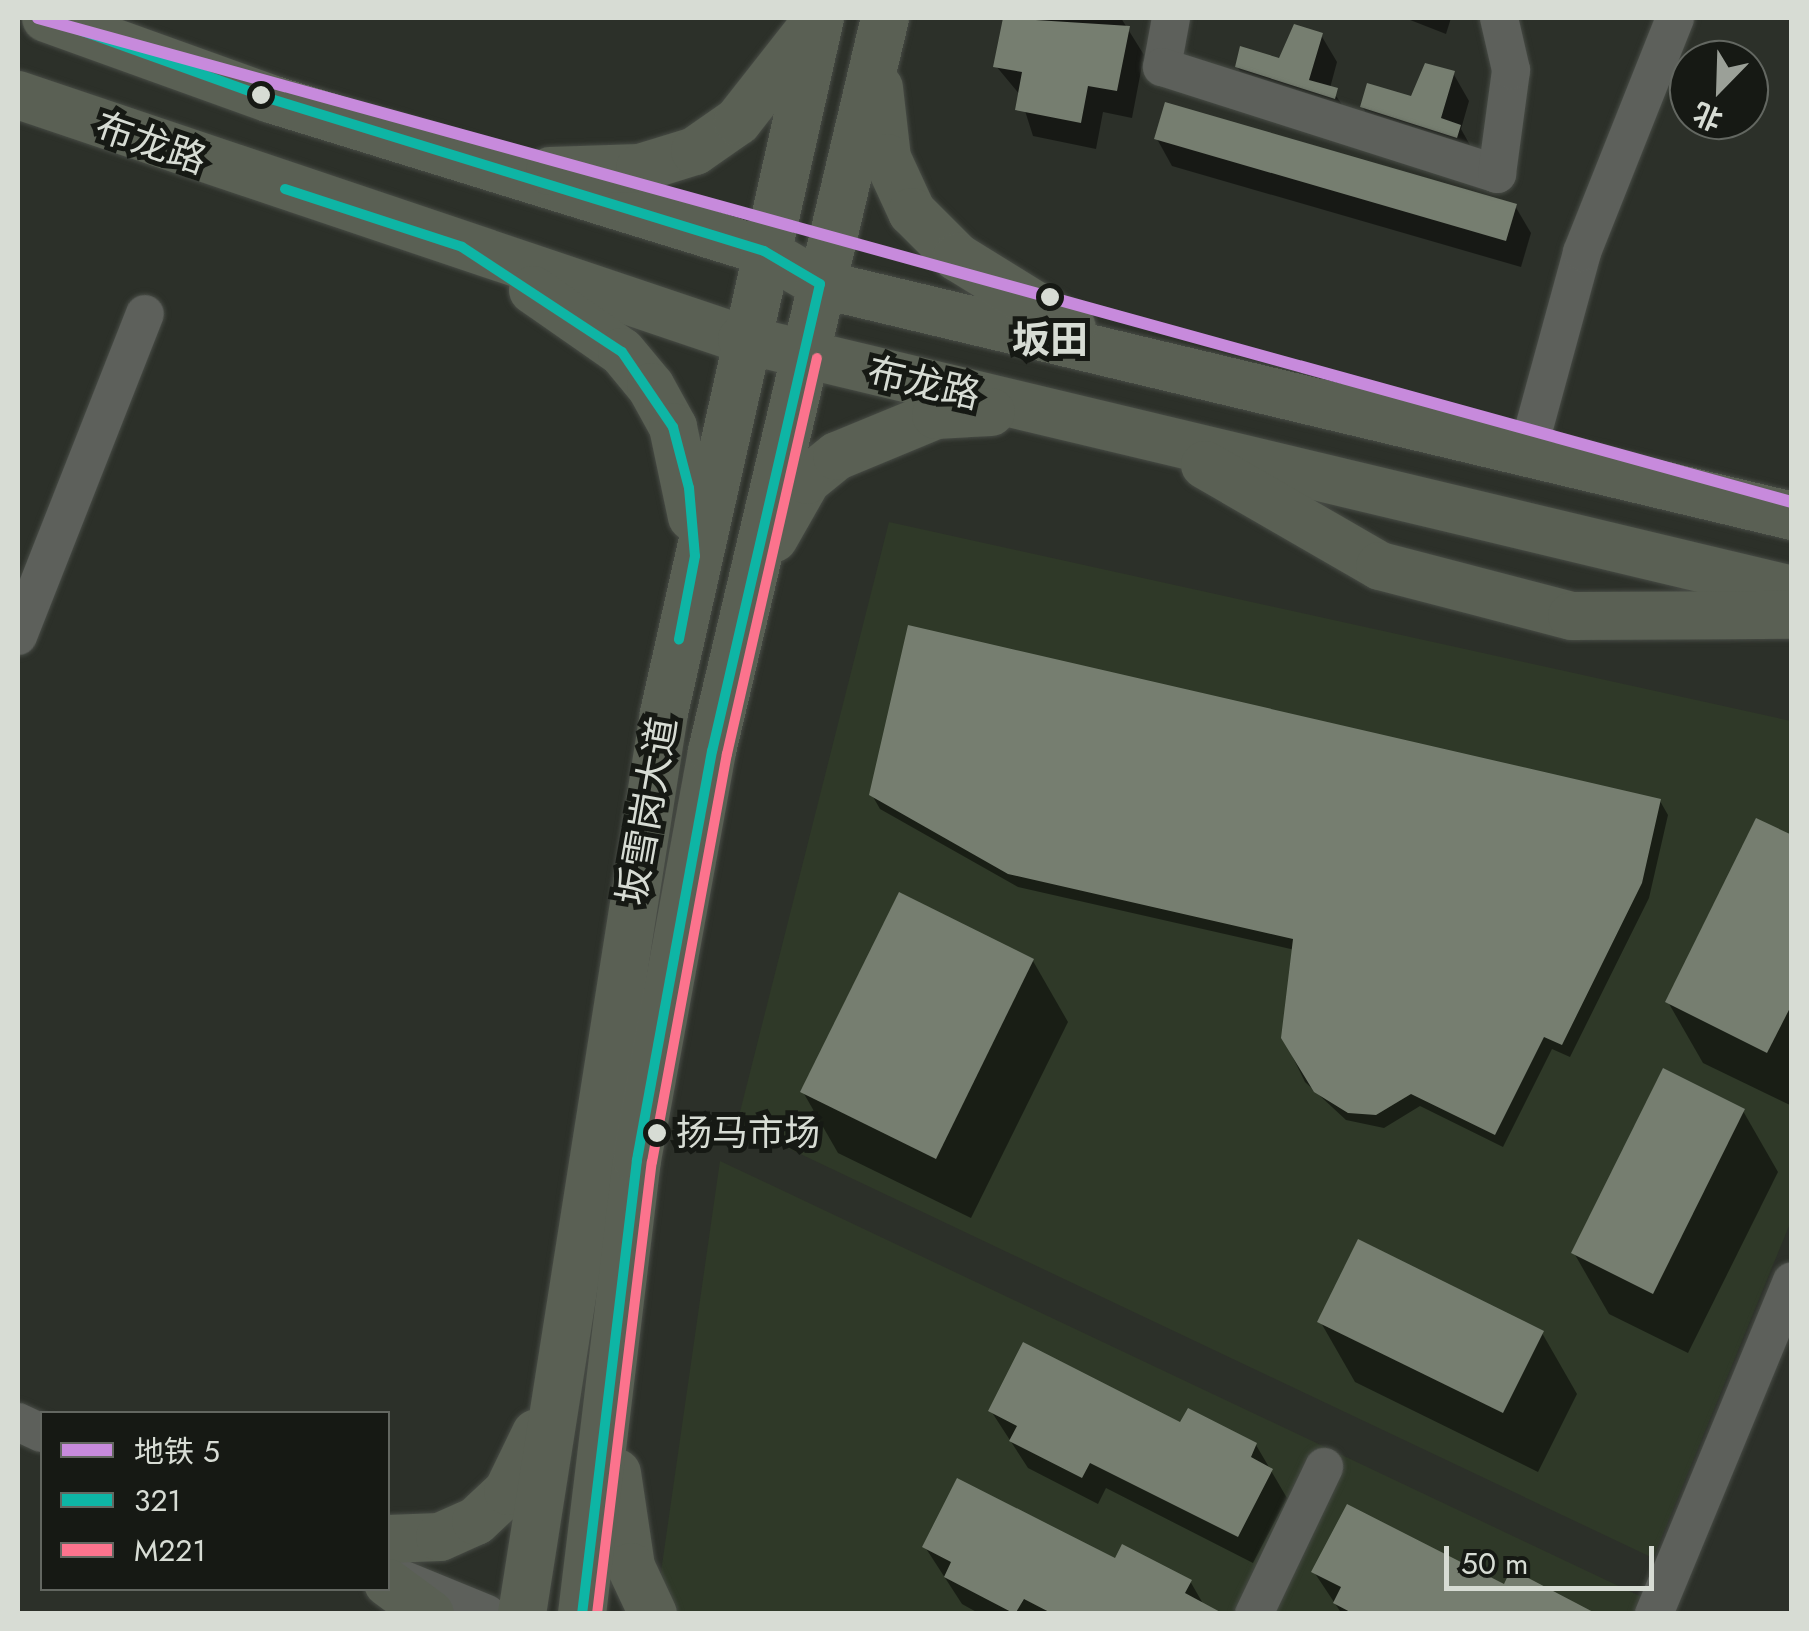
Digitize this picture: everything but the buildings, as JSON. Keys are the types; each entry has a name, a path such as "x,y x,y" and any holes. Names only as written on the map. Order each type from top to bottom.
{"main road":[{"name":"布龙路","path":"46,18 477,164 764,252 820,284 1720,495 1792,516"},
{"path":"477,164 576,174 695,152 738,121 818,18"},
{"name":"坂雪岗大道","path":"522,1614 594,1113 695,556 818,18"},
{"path":"883,26 888,158 912,212 957,256 1114,353"},
{"name":"坂雪岗大道","path":"582,1614 637,1160 740,625 883,26"},
{"name":"布龙路","path":"18,95 742,339 1792,590"},
{"path":"462,247 578,316 651,387 678,442 695,556"},
{"path":"740,625 778,526 807,480 838,456 936,415 1041,410"},
{"path":"1159,438 1380,566 1572,616 1792,615"},
{"path":"1720,495 1792,507"},
{"path":"390,1540 440,1536 493,1508 555,1394"},
{"path":"608,1405 626,1545 654,1614"},
{"path":"390,1584 430,1614"}],"street":[{"path":"1170,18 1162,67 1497,174 1511,70 1499,18"},
{"path":"1528,450 1582,252 1676,18"},
{"path":"18,636 145,314"},
{"path":"1654,1614 1792,1281"},
{"path":"1254,1614 1324,1467"},
{"path":"390,1574 487,1614"}],"shaded area":[{"path":"889,522 1791,721 1791,1221 1653,1558 737,1124"},
{"path":"720,1161 1644,1598 1637,1614 655,1614"}],"metro line":[{"name":"5","path":"38,18 1792,502"}],"transit line":[{"name":"321","path":"46,18 271,99 764,251 820,284 712,751 637,1160 582,1614"},
{"name":"321","path":"285,189 462,247 622,352 673,427 689,488 695,556 679,639"},
{"name":"M221","path":"597,1614 652,1162 727,754 817,358"}],"place":[{"name":"坂田","path":"1050,297"},
{"name":"扬马市场","path":"657,1133"}]}
